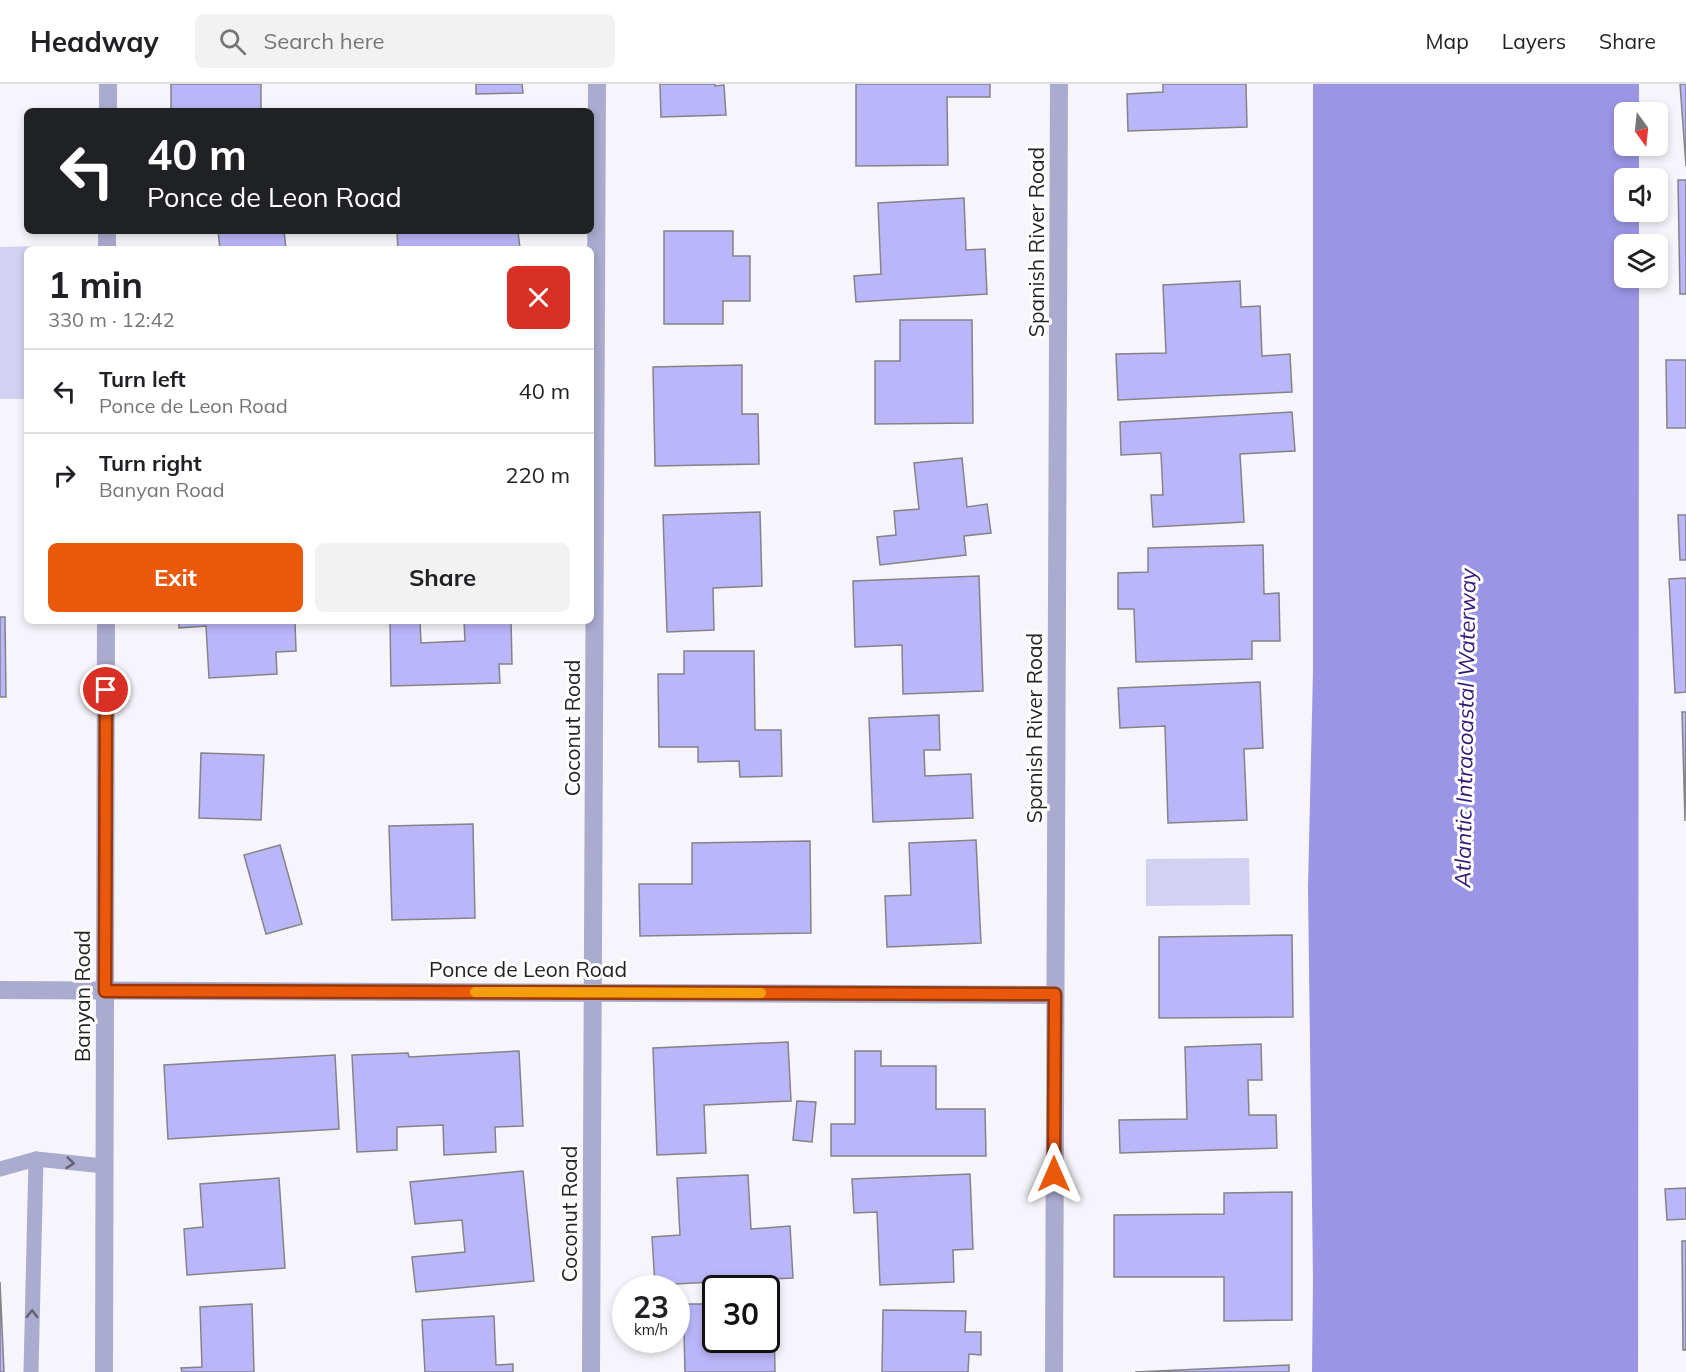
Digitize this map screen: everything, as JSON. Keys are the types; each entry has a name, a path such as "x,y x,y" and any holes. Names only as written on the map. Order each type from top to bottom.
{"street":[{"path":"108,84 108,108"},
{"name":"Coconut Road","path":"591,1372 597,84"},
{"name":"Spanish River Road","path":"1054,1372 1059,84"},
{"name":"Banyan Road","path":"104,1372 106,624"},
{"name":"Ponce de Leon Road","path":"0,990 1055,994"}],"lane":[{"path":"31,1372 36,1159"},
{"path":"0,1169 36,1159 104,1166"}],"shaded area":[{"path":"24,246 24,399 0,399 0,247"},
{"path":"1249,858 1250,905 1146,906 1146,859"}],"water":[{"name":"Atlantic Intracoastal Waterway","path":"1313,84 1639,84 1639,102 1614,102 1614,156 1639,156 1639,168 1614,168 1614,222 1639,222 1639,234 1614,234 1614,288 1639,288 1638,1372 1312,1372 1308,888 1313,670"}],"building":[{"path":"171,84 261,84 261,108 171,108"},
{"path":"476,84 522,84 523,93 476,94"},
{"path":"660,84 724,85 726,115 661,117"},
{"path":"856,84 990,84 990,97 947,97 948,165 856,166"},
{"path":"1163,84 1246,84 1247,127 1128,131 1127,94 1163,92"},
{"path":"1680,84 1686,84 1686,166"},
{"path":"1678,180 1686,180 1686,294 1680,294"},
{"path":"964,198 966,250 985,249 987,294 856,302 854,276 881,274 878,203"},
{"path":"664,231 733,231 733,256 750,256 750,301 723,301 723,324 664,324"},
{"path":"218,234 284,234 286,246 220,246"},
{"path":"397,234 518,234 520,246 398,246"},
{"path":"1240,281 1241,307 1260,306 1262,356 1290,354 1292,392 1118,400 1116,354 1166,353 1163,285"},
{"path":"900,320 972,320 973,423 875,424 875,361 900,361"},
{"path":"1666,360 1686,360 1686,428 1667,428"},
{"path":"742,365 742,414 758,414 759,464 655,466 653,367"},
{"path":"1292,412 1295,451 1240,454 1244,522 1153,527 1151,495 1163,495 1161,453 1121,455 1120,422"},
{"path":"962,458 967,507 987,504 991,533 964,536 966,555 880,565 877,537 896,535 894,511 919,509 914,463"},
{"path":"760,512 762,586 713,588 714,630 667,632 663,515"},
{"path":"1678,515 1686,515 1686,560 1680,560"},
{"path":"1263,545 1264,594 1279,593 1280,641 1252,641 1252,659 1136,662 1134,609 1118,609 1118,573 1148,572 1148,548"},
{"path":"979,576 983,691 903,694 902,645 855,647 853,581"},
{"path":"1686,578 1686,692 1675,693 1669,579"},
{"path":"0,617 5,617 6,697 0,697"},
{"path":"179,624 295,624 296,651 276,652 277,674 209,678 206,626 179,628"},
{"path":"390,624 420,624 421,643 465,641 464,624 511,624 512,664 499,664 500,683 391,686"},
{"path":"684,651 754,651 755,730 781,730 782,776 740,777 739,761 698,762 698,747 659,747 658,674 684,674"},
{"path":"1260,682 1263,748 1244,749 1247,820 1168,823 1165,726 1120,728 1118,688"},
{"path":"1682,712 1686,712 1685,821"},
{"path":"939,715 940,750 924,750 925,776 971,774 973,818 873,822 869,718"},
{"path":"201,753 264,755 261,820 199,818"},
{"path":"473,824 475,918 392,920 389,826"},
{"path":"976,840 981,943 887,947 885,896 911,895 909,843"},
{"path":"810,841 811,933 640,936 639,884 692,884 692,843"},
{"path":"280,845 302,924 266,934 244,855"},
{"path":"1292,935 1293,1017 1159,1018 1159,937"},
{"path":"788,1042 791,1101 704,1105 706,1153 657,1155 653,1048"},
{"path":"1261,1044 1262,1080 1248,1080 1249,1115 1276,1115 1277,1148 1120,1153 1119,1120 1187,1119 1185,1047"},
{"path":"519,1051 523,1126 495,1127 496,1152 444,1155 443,1125 397,1127 397,1150 357,1152 352,1055 408,1053 409,1057"},
{"path":"855,1051 881,1051 881,1066 936,1066 936,1109 985,1109 986,1156 831,1156 831,1124 855,1124"},
{"path":"335,1055 339,1129 168,1139 164,1065"},
{"path":"797,1101 816,1102 812,1142 793,1140"},
{"path":"523,1171 534,1281 416,1292 412,1257 465,1252 462,1220 415,1224 410,1182"},
{"path":"970,1174 973,1249 953,1250 954,1282 880,1285 877,1212 854,1213 852,1179"},
{"path":"748,1175 751,1229 790,1226 793,1278 780,1279 780,1275 702,1275 702,1283 690,1283 690,1275 654,1275 652,1237 680,1235 677,1178"},
{"path":"279,1178 285,1268 187,1275 184,1229 203,1227 200,1184"},
{"path":"1686,1188 1686,1219 1667,1220 1665,1189"},
{"path":"1292,1192 1292,1320 1224,1321 1224,1277 1114,1277 1114,1215 1224,1214 1224,1193"},
{"path":"1682,1241 1686,1241 1686,1350 1683,1350"},
{"path":"0,1282 4,1372 0,1372"},
{"path":"252,1304 254,1372 182,1372 181,1368 202,1367 200,1307"},
{"path":"690,1304 702,1304 702,1353 775,1353 775,1372 685,1372 685,1353 690,1353"},
{"path":"883,1310 966,1311 965,1332 981,1332 981,1355 969,1354 968,1372 882,1372"},
{"path":"494,1316 496,1365 513,1364 513,1372 425,1372 422,1320"},
{"path":"1289,1365 1289,1372 1135,1372"}],"slow traffic":[{"path":"475,992 761,993"}],"route":[{"path":"106,690 105,991 1055,994 1054,1174"}]}
